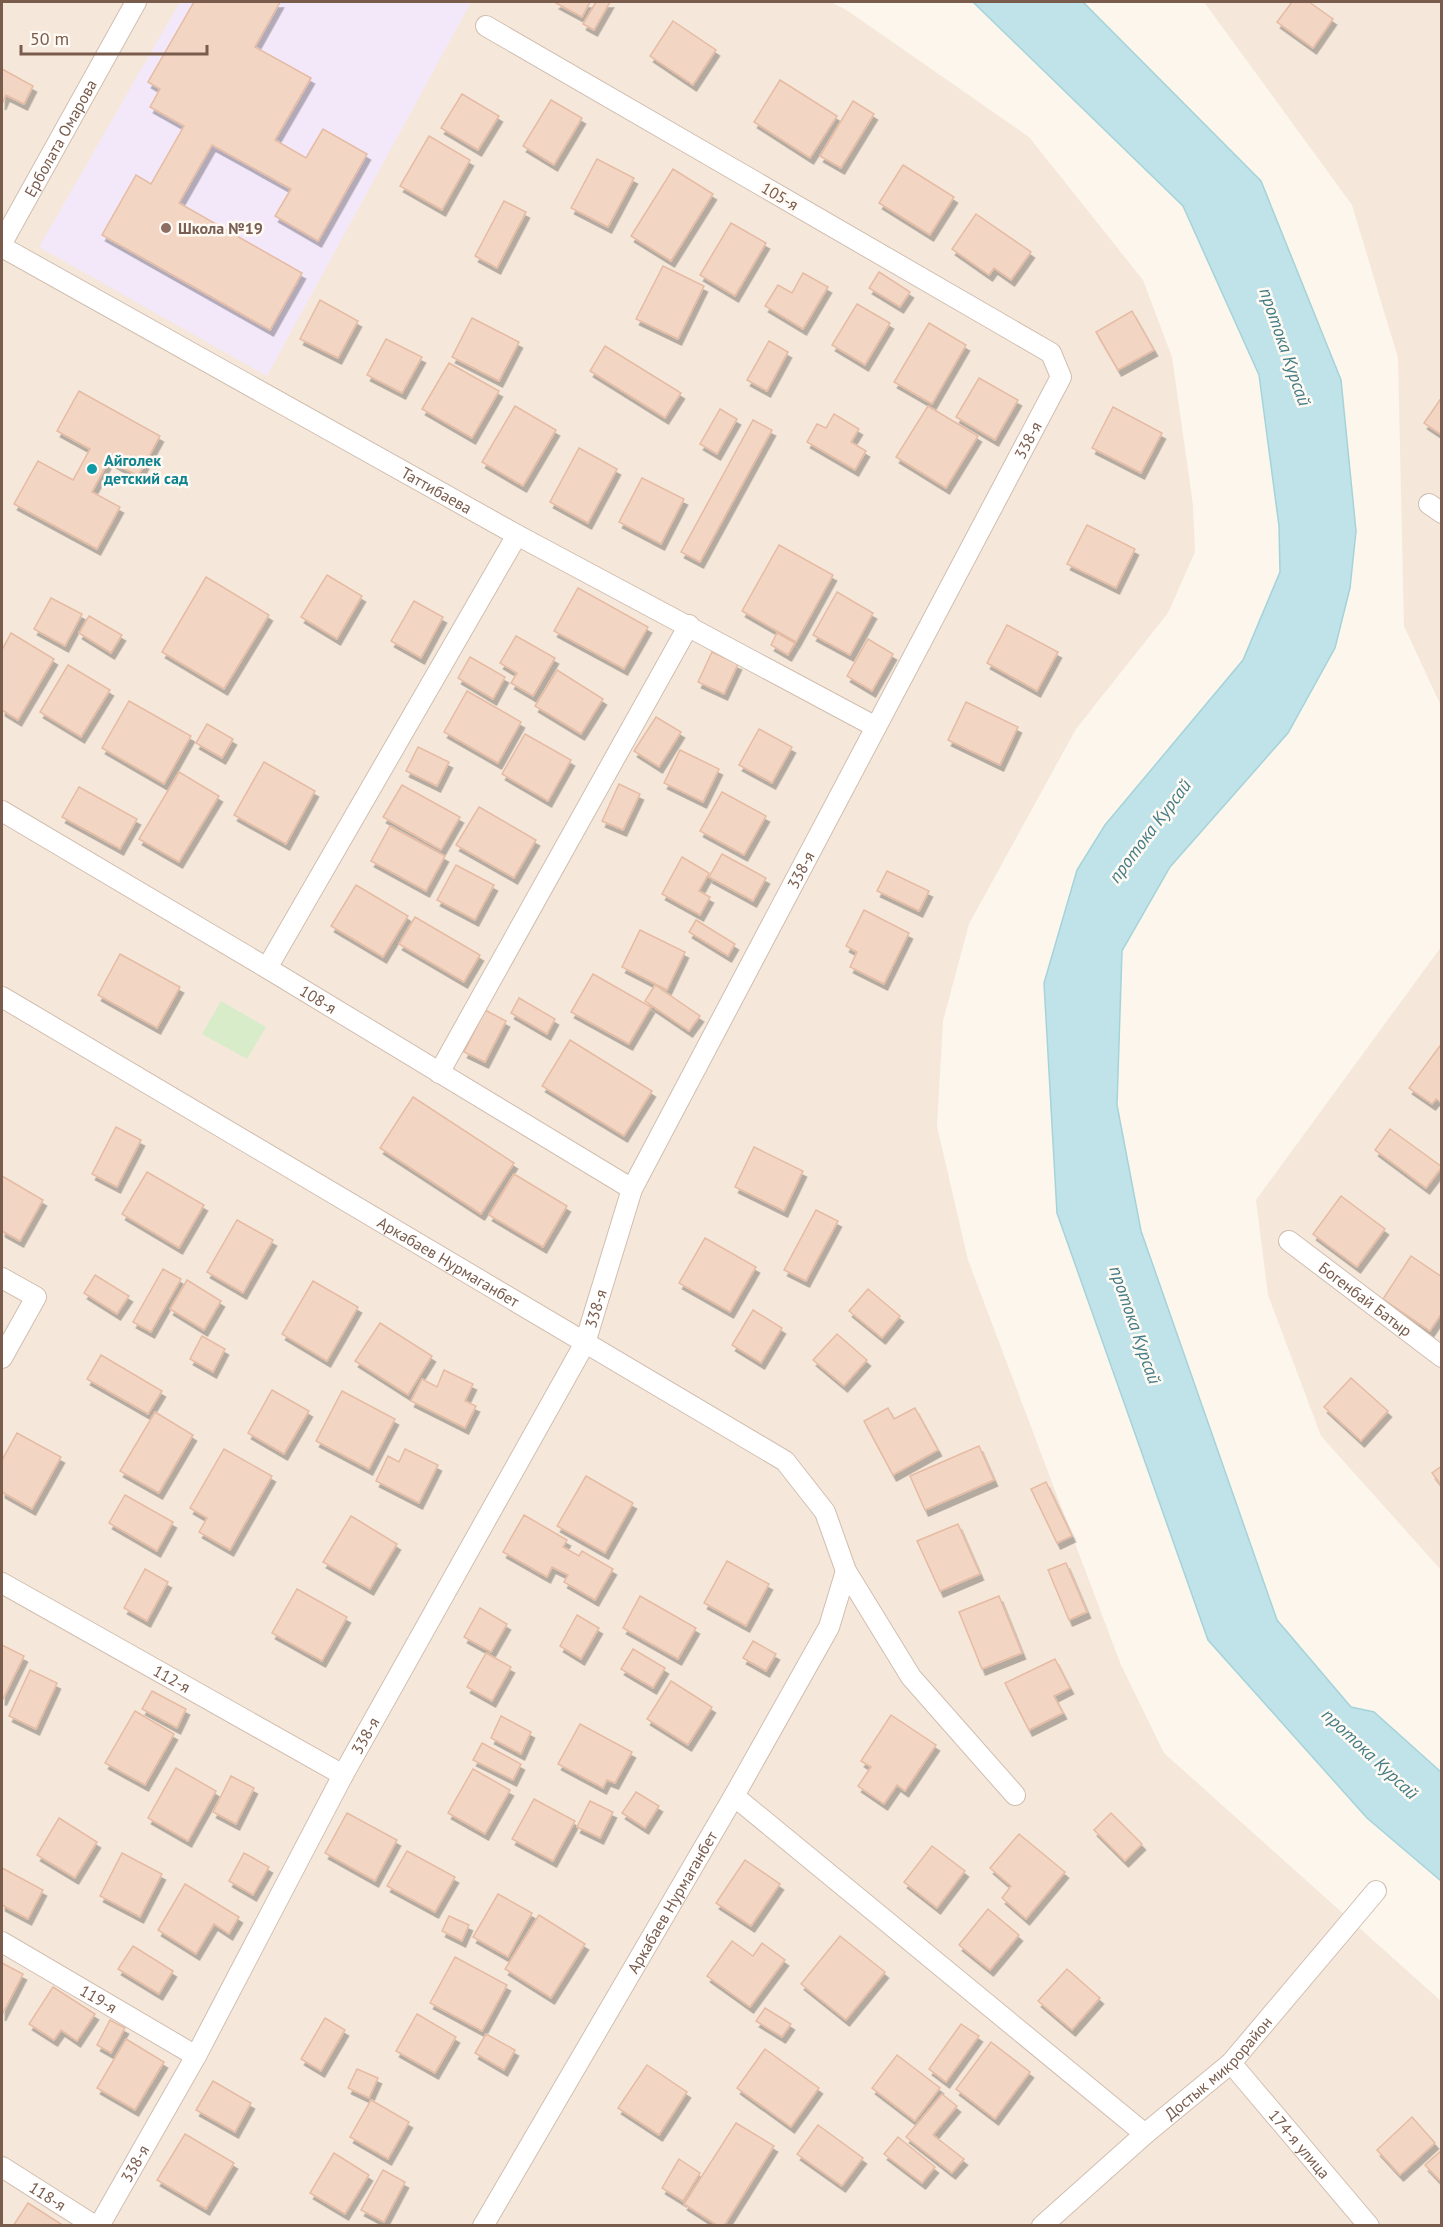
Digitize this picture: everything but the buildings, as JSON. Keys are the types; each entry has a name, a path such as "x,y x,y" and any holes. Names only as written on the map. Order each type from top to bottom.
{"street":[{"name":"Ерболата Омарова","path":"2,245 136,2"},
{"name":"105-я","path":"486,26 1051,353 1061,377"},
{"name":"Таттибаева","path":"2,245 517,535 876,727"},
{"name":"338-я","path":"97,2226 196,2056 343,1775 585,1343 632,1189 1061,377"},
{"path":"267,968 517,535"},
{"path":"439,1073 689,625"},
{"name":"108-я","path":"2,811 632,1189"},
{"name":"Аркабаев Нурмаганбет","path":"2,998 785,1461 825,1512 846,1571 911,1677 1015,1795"},
{"name":"Богенбай Батыр","path":"1289,1241 1442,1357"},
{"path":"2,1278 36,1297 2,1358"},
{"name":"Аркабаев Нурмаганбет","path":"483,2226 734,1796 829,1627 846,1571"},
{"name":"112-я","path":"2,1584 343,1775"},
{"path":"734,1796 1145,2134"},
{"name":"Достык микрорайон","path":"1042,2226 1145,2134 1231,2063 1376,1891"},
{"name":"119-я","path":"2,1942 196,2056"},
{"name":"174-я улица","path":"1231,2063 1369,2226"},
{"name":"118-я","path":"2,2167 97,2226"}],"shaded area":[{"path":"2,2 831,2 848,11 1029,137 1143,280 1172,357 1193,505 1195,552 1168,613 1076,729 969,924 943,1021 937,1126 968,1260 1121,1665 1164,1753 1441,2001 1441,2225 2,2226"},
{"path":"180,2 471,2 267,376 39,247"},
{"path":"1204,2 1441,2 1441,706 1404,626 1398,358 1352,205"},
{"path":"1441,947 1441,1570 1321,1436 1268,1295 1256,1200"}],"green space":[{"path":"221,1001 266,1027 247,1059 202,1034"}],"water":[{"name":"протока Курсай","path":"973,2 1083,2 1261,181 1341,380 1356,531 1350,588 1335,648 1288,733 1170,867 1122,951 1117,1105 1141,1231 1277,1620 1351,1707 1374,1712 1441,1772 1441,1881 1367,1818 1208,1640 1057,1213 1044,983 1077,870 1105,825 1243,660 1280,572 1279,526 1259,375 1183,206"}],"place":[{"name":"Школа №19","path":"166,228"},
{"name":"Айголек детский сад","path":"92,469"}]}
